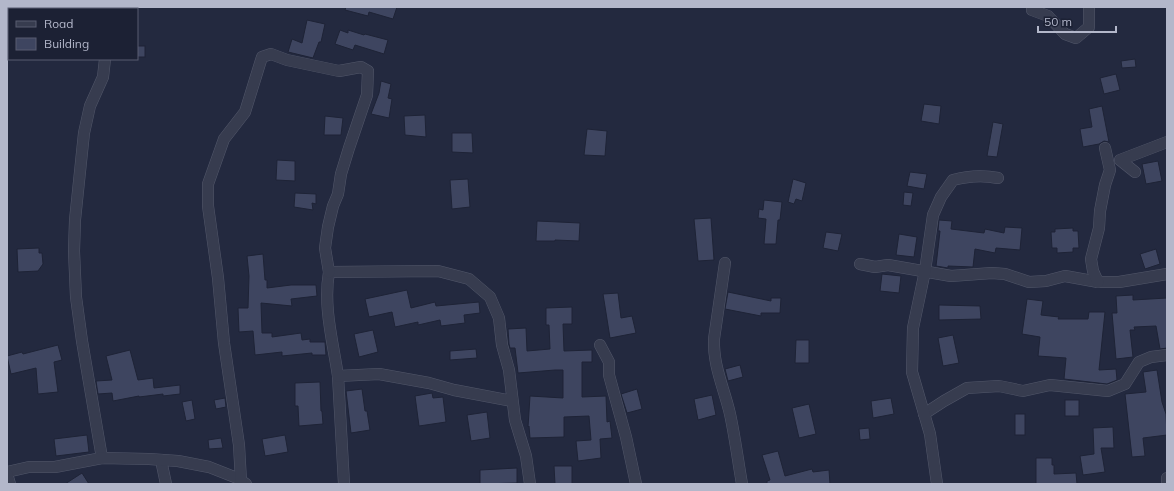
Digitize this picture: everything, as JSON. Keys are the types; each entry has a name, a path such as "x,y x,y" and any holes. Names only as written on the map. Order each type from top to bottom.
{"street":[{"path":"1032,7 1032,10 1048,16 1065,34 1076,38 1089,27 1089,7"},
{"path":"244,482 224,343 218,278 208,206 208,184 224,139 245,112 262,57 271,54 286,60 339,71 361,66 368,71 366,95 341,174 338,194 332,206 326,248 329,272 326,287 327,307 338,376 344,484"},
{"path":"102,458 81,334 76,297 74,251 79,174 84,134 90,106 103,77 105,60"},
{"path":"1135,172 1120,160 1167,142"},
{"path":"1098,282 1093,272 1092,259 1099,228 1100,211 1105,185 1110,170 1105,148"},
{"path":"937,484 930,434 912,372 913,328 925,271 929,231 933,215 953,180 968,176 990,176 998,178"},
{"path":"725,262 714,339 714,349 719,380 730,414 742,484"},
{"path":"860,264 875,267 888,265 951,276 992,273 1005,274 1029,282 1046,281 1065,276 1098,282 1119,282 1167,274"},
{"path":"329,272 438,271 468,279 490,297 499,318 502,345 509,370 515,420 526,456 530,484"},
{"path":"600,345 609,362 609,375 626,437 636,484"},
{"path":"924,414 967,388 999,386 1023,391 1050,385 1108,391 1125,384 1139,362 1151,357 1167,355"},
{"path":"338,376 379,374 429,383 454,390 512,400"},
{"path":"10,484 7,473 29,467 55,467 102,458 178,461 209,467 244,482"},
{"path":"161,460 166,484"},
{"path":"1167,478 1167,484"}],"building":[{"path":"346,7 397,7 393,19 369,12 368,16 345,10"},
{"path":"307,20 325,24 321,42 319,42 313,58 288,52 292,39 302,43"},
{"path":"340,30 348,33 348,30 388,40 384,54 355,45 353,50 335,44"},
{"path":"138,46 145,46 145,57 138,57"},
{"path":"1135,59 1136,67 1122,68 1121,61"},
{"path":"1116,74 1120,90 1104,94 1100,78"},
{"path":"381,81 391,84 388,98 392,99 389,118 371,114 379,93"},
{"path":"924,104 941,106 939,124 921,121"},
{"path":"1102,106 1109,142 1104,141 1099,144 1083,147 1080,129 1092,127 1089,109"},
{"path":"425,115 426,137 405,135 404,116"},
{"path":"325,116 343,118 341,135 324,135"},
{"path":"993,122 1003,124 997,157 987,156"},
{"path":"587,129 607,131 605,156 584,155"},
{"path":"452,133 472,133 473,153 452,152"},
{"path":"277,160 295,161 295,181 276,180"},
{"path":"1158,161 1162,181 1146,184 1142,164"},
{"path":"910,172 927,174 924,189 907,186"},
{"path":"468,179 470,207 452,209 450,180"},
{"path":"793,179 806,183 802,201 796,199 794,204 788,202"},
{"path":"904,192 913,193 911,206 903,205"},
{"path":"295,193 316,194 316,204 312,203 313,210 294,207"},
{"path":"764,200 782,202 780,220 778,220 776,244 764,244 766,219 758,218 759,209 763,210"},
{"path":"711,218 714,260 698,261 694,219"},
{"path":"939,220 952,221 951,229 984,233 985,229 1004,233 1005,227 1022,228 1020,250 996,248 995,253 975,249 973,267 948,266 948,268 936,266 940,231 938,231"},
{"path":"537,221 580,223 579,241 536,241"},
{"path":"1073,228 1073,231 1078,231 1079,248 1073,248 1073,252 1057,253 1057,248 1052,248 1051,232 1055,232 1055,229"},
{"path":"826,232 842,234 838,251 823,248"},
{"path":"899,234 917,237 914,257 896,255"},
{"path":"39,248 39,253 42,253 43,264 38,271 18,272 17,249"},
{"path":"1156,249 1160,264 1145,269 1140,254"},
{"path":"263,254 267,288 291,285 316,285 317,296 291,299 292,306 261,303 262,333 272,333 272,337 301,333 302,340 310,339 310,342 325,342 326,355 312,355 312,353 282,356 282,352 255,355 253,331 239,332 238,308 248,308 249,276 247,256"},
{"path":"882,274 901,276 899,293 880,291"},
{"path":"407,290 411,308 435,302 436,306 479,302 480,313 464,315 465,323 441,326 440,320 418,325 418,322 395,327 392,312 369,317 365,299"},
{"path":"728,292 771,301 771,298 781,298 780,313 761,313 761,316 725,309"},
{"path":"618,293 621,318 632,316 636,333 610,338 603,294"},
{"path":"1133,295 1133,300 1167,298 1167,348 1160,349 1156,326 1134,327 1135,330 1130,330 1133,357 1116,359 1112,313 1117,313 1116,296"},
{"path":"1027,299 1043,301 1041,315 1059,317 1058,319 1088,319 1089,312 1105,312 1099,370 1116,369 1117,380 1107,384 1064,379 1066,358 1038,356 1040,337 1022,334"},
{"path":"939,305 980,306 981,319 939,320"},
{"path":"572,307 572,324 563,324 564,351 592,350 592,362 582,362 582,397 606,396 607,422 610,421 612,438 600,439 601,458 578,461 576,441 591,440 589,416 564,417 564,437 530,438 529,426 528,427 530,396 563,398 563,370 518,373 515,348 510,348 508,329 526,328 527,351 550,349 549,325 546,325 546,308"},
{"path":"373,330 378,352 359,357 354,334"},
{"path":"953,335 959,363 943,366 938,338"},
{"path":"796,340 809,340 809,363 795,363"},
{"path":"58,345 62,360 54,362 58,392 38,394 36,368 11,374 7,356 22,352 23,354"},
{"path":"476,349 477,358 450,360 450,351"},
{"path":"130,350 138,380 153,378 154,388 180,385 180,394 139,396 113,401 112,393 98,394 96,381 112,380 106,356"},
{"path":"740,365 743,377 728,381 725,369"},
{"path":"1157,370 1162,402 1166,414 1167,435 1143,438 1145,456 1132,457 1125,394 1146,392 1143,372"},
{"path":"320,382 323,424 299,426 298,406 295,406 295,383"},
{"path":"362,389 365,411 367,411 370,430 351,433 346,391"},
{"path":"637,389 642,409 627,413 621,394"},
{"path":"432,393 433,398 443,397 446,422 419,426 415,396"},
{"path":"712,395 716,415 698,420 694,399"},
{"path":"225,398 226,407 216,409 214,400"},
{"path":"891,398 894,414 873,418 871,401"},
{"path":"192,400 195,419 186,421 182,402"},
{"path":"1065,400 1079,400 1079,416 1065,416"},
{"path":"809,404 816,434 799,438 792,408"},
{"path":"487,412 490,438 471,441 467,415"},
{"path":"1015,414 1025,414 1025,435 1015,435"},
{"path":"1113,427 1114,448 1101,448 1105,472 1083,475 1080,456 1094,454 1093,428"},
{"path":"869,428 870,439 860,440 859,429"},
{"path":"87,435 89,452 56,456 54,439"},
{"path":"285,435 288,452 265,456 262,439"},
{"path":"221,438 223,448 209,449 208,440"},
{"path":"778,451 785,476 812,469 813,472 829,470 830,484 767,484 767,481 770,480 762,455"},
{"path":"1036,458 1052,458 1054,474 1076,473 1077,484 1036,484"},
{"path":"554,466 572,466 572,484 555,484"},
{"path":"517,468 517,483 480,484 480,470"},
{"path":"82,473 89,484 65,484"}]}
